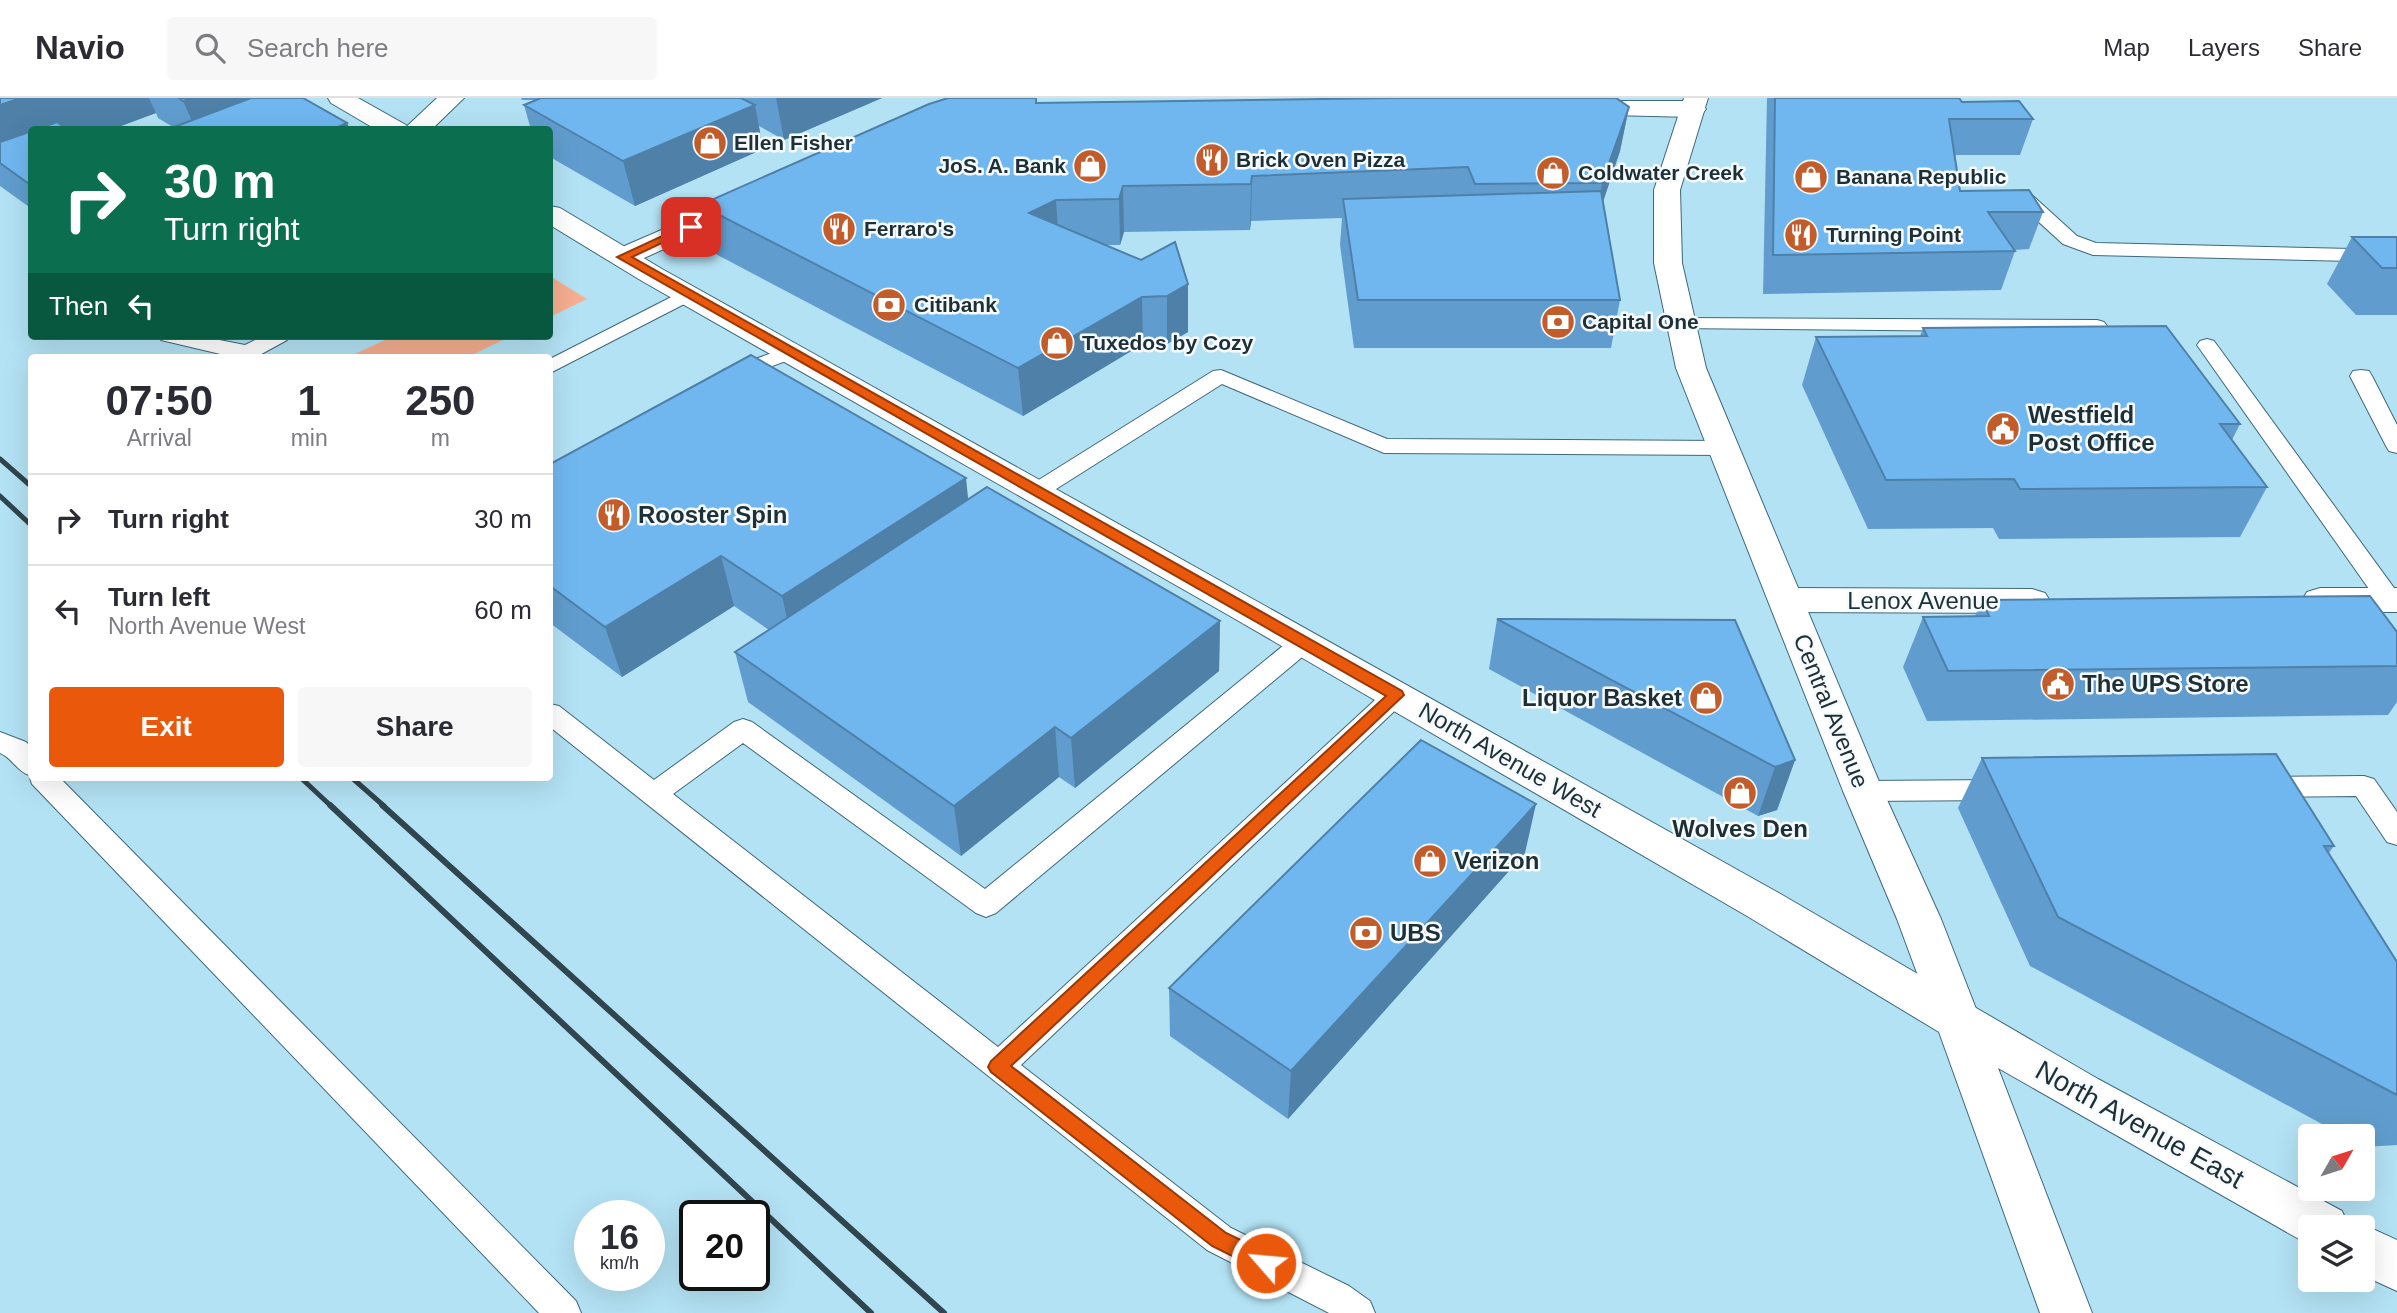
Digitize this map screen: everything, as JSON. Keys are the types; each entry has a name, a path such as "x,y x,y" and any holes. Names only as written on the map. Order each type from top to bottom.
{"main road":[{"path":"340,98 390,126"},
{"path":"420,126 453,98"},
{"path":"1551,109 1694,104"},
{"name":"Central Avenue","path":"1694,104 1667,190 1668,263 1691,368 1863,790 1919,919 2066,1313"},
{"path":"623,257 778,187"},
{"name":"North Avenue West","path":"553,216 687,295 1304,642 1957,1019"},
{"name":"Lenox Avenue","path":"1786,600 2061,600"},
{"path":"2294,600 2393,600"},
{"name":"North Avenue East","path":"1957,1019 2081,1093 2302,1215"},
{"path":"2375,1255 2397,1267"}],"lane":[{"path":"2026,200 2070,240 2093,249 2397,256"},
{"path":"553,365 687,295"},
{"path":"1680,324 2097,326"},
{"path":"185,340 246,354 272,340"},
{"path":"2207,345 2393,600"},
{"path":"715,381 790,353"},
{"path":"1037,491 1222,376 1384,446 1723,448"},
{"path":"2361,376 2397,446"},
{"path":"652,795 743,729 986,905 1304,642"},
{"path":"998,1067 1396,695"},
{"path":"553,715 1219,1239 1337,1298 1356,1313"},
{"path":"0,742 16,749 28,762"},
{"path":"46,781 562,1313"},
{"path":"2227,787 2364,786 2397,834"},
{"path":"1863,790 2022,789"}],"shaded area":[{"path":"553,278 587,299 553,316"},
{"path":"385,340 503,340 474,354 355,354"}],"building":[{"path":"0,98 21,98 0,105"},
{"path":"251,98 303,98 347,123 340,126 177,126"},
{"path":"541,98 741,98 755,105 623,161 524,105"},
{"path":"948,98 1036,98 1036,103 1616,98 1629,107 1602,183 1475,184 1468,167 1252,176 1251,184 1123,186 1119,199 1056,200 1029,213 1141,260 1175,242 1188,284 1167,296 1142,297 1018,368 700,205"},
{"path":"1775,98 1959,98 1962,102 2019,101 2033,119 1949,119 1960,191 2029,190 2043,212 1988,212 2015,251 1773,255"},
{"path":"57,122 62,126 46,126"},
{"path":"28,132 28,183 0,163 0,142"},
{"path":"1601,191 1620,300 1358,300 1343,199"},
{"path":"2352,237 2397,237 2397,268 2382,268"},
{"name":"Westfield Post Office","path":"2166,326 2240,424 2220,424 2267,487 2020,489 2014,479 1886,480 1816,337 1927,336 1923,328"},
{"path":"751,355 966,478 782,596 721,556 605,627 553,588 553,462"},
{"path":"987,487 1220,621 1071,738 1055,727 954,806 735,652"},
{"path":"2370,596 2397,632 2397,666 1948,671 1923,617 1989,616 1982,600"},
{"path":"1497,619 1735,620 1795,760 1775,767"},
{"path":"1421,740 1536,804 1291,1071 1169,988"},
{"path":"2276,754 2334,846 2324,846 2397,962 2397,1095 2058,917 1982,758"}],"railway":[{"path":"0,459 28,484"},
{"path":"0,496 28,522"},
{"path":"304,781 331,806"},
{"path":"356,781 384,806"},
{"path":"330,805 871,1313"},
{"path":"382,805 944,1313"}],"place":[{"name":"Ellen Fisher","path":"710,143"},
{"name":"Brick Oven Pizza","path":"1212,160"},
{"name":"JoS. A. Bank","path":"1090,166"},
{"name":"Coldwater Creek","path":"1553,173"},
{"name":"Banana Republic","path":"1811,177"},
{"name":"Ferraro's","path":"839,229"},
{"name":"Turning Point","path":"1801,235"},
{"name":"Citibank","path":"889,305"},
{"name":"Capital One","path":"1558,322"},
{"name":"Tuxedos by Cozy","path":"1057,343"},
{"name":"Westfield Post Office","path":"2003,429"},
{"name":"Rooster Spin","path":"614,515"},
{"name":"The UPS Store","path":"2058,684"},
{"name":"Liquor Basket","path":"1706,698"},
{"name":"Wolves Den","path":"1740,793"},
{"name":"Verizon","path":"1430,861"},
{"name":"UBS","path":"1366,933"}],"route":[{"path":"691,227 623,257 1396,695 998,1067 1219,1239 1266,1263"}]}
